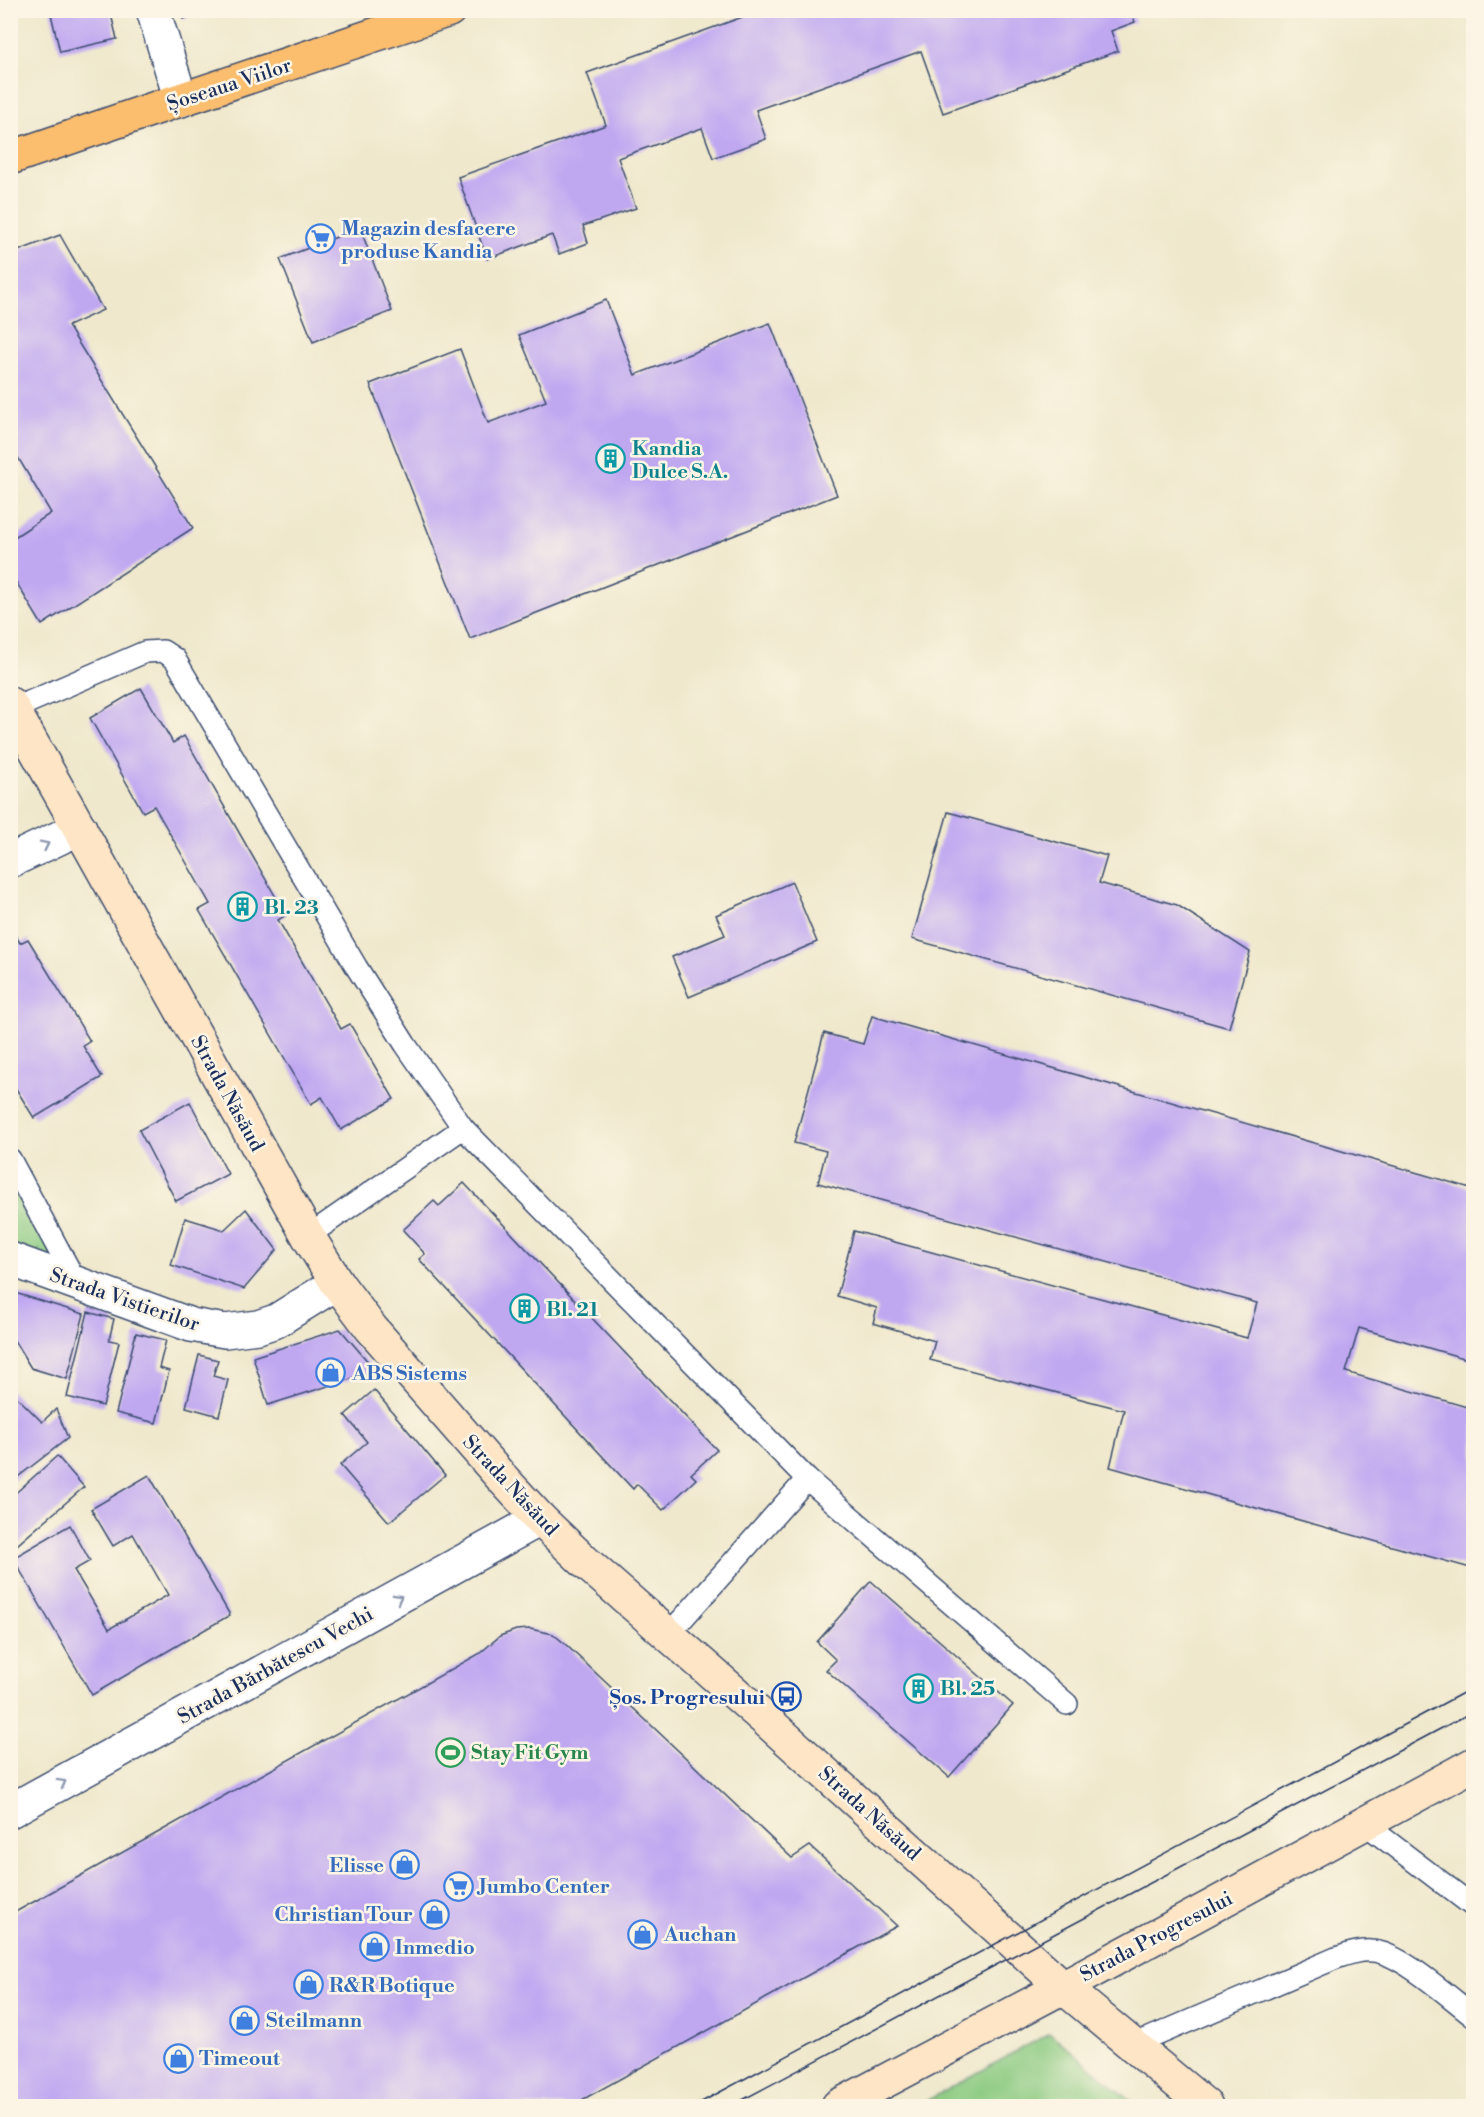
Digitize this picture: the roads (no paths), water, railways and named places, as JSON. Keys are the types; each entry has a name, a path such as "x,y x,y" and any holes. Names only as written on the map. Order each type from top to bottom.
{"main road":[{"name":"Șoseaua Viilor","path":"10,158 449,10"}],"street":[{"path":"153,10 181,100"},
{"name":"Strada Năsăud","path":"12,706 308,1236 337,1283 371,1328 502,1478 584,1561 669,1634 1063,1987 1131,2046 1206,2106"},
{"path":"10,861 80,828"},
{"name":"Strada Vistierilor","path":"10,1259 191,1325 225,1331 250,1329 276,1321 337,1283"},
{"name":"Strada Bărbătescu Vechi","path":"10,1811 540,1519"},
{"name":"Strada Progresului","path":"838,2106 1063,1987 1473,1764"}],"lane":[{"path":"12,706 145,652 163,651 175,659 357,968 405,1044 463,1128 807,1479 1067,1704"},
{"path":"308,1236 463,1128"},
{"path":"10,1159 76,1284"},
{"path":"669,1634 807,1479"},
{"path":"1365,1824 1469,1906"},
{"path":"1131,2046 1335,1958 1357,1952 1374,1951 1392,1956 1409,1966 1473,2016"}],"tram line":[{"path":"694,2106 1474,1687"},
{"path":"731,2106 1474,1711"}],"place":[{"name":"Magazin desfacere produse Kandia","path":"320,239"},
{"name":"Kandia Dulce S.A.","path":"611,459"},
{"name":"Bl. 23","path":"243,907"},
{"name":"Bl. 21","path":"525,1309"},
{"name":"ABS Sistems","path":"331,1373"},
{"name":"Bl. 25","path":"919,1688"},
{"name":"Șos. Progresului","path":"786,1697"},
{"name":"Stay Fit Gym","path":"450,1752"},
{"name":"Elisse","path":"405,1865"},
{"name":"Jumbo Center","path":"458,1886"},
{"name":"Christian Tour","path":"434,1914"},
{"name":"Auchan","path":"643,1934"},
{"name":"Inmedio","path":"374,1947"},
{"name":"R&R Botique","path":"308,1985"},
{"name":"Steilmann","path":"245,2020"},
{"name":"Timeout","path":"178,2058"}]}
